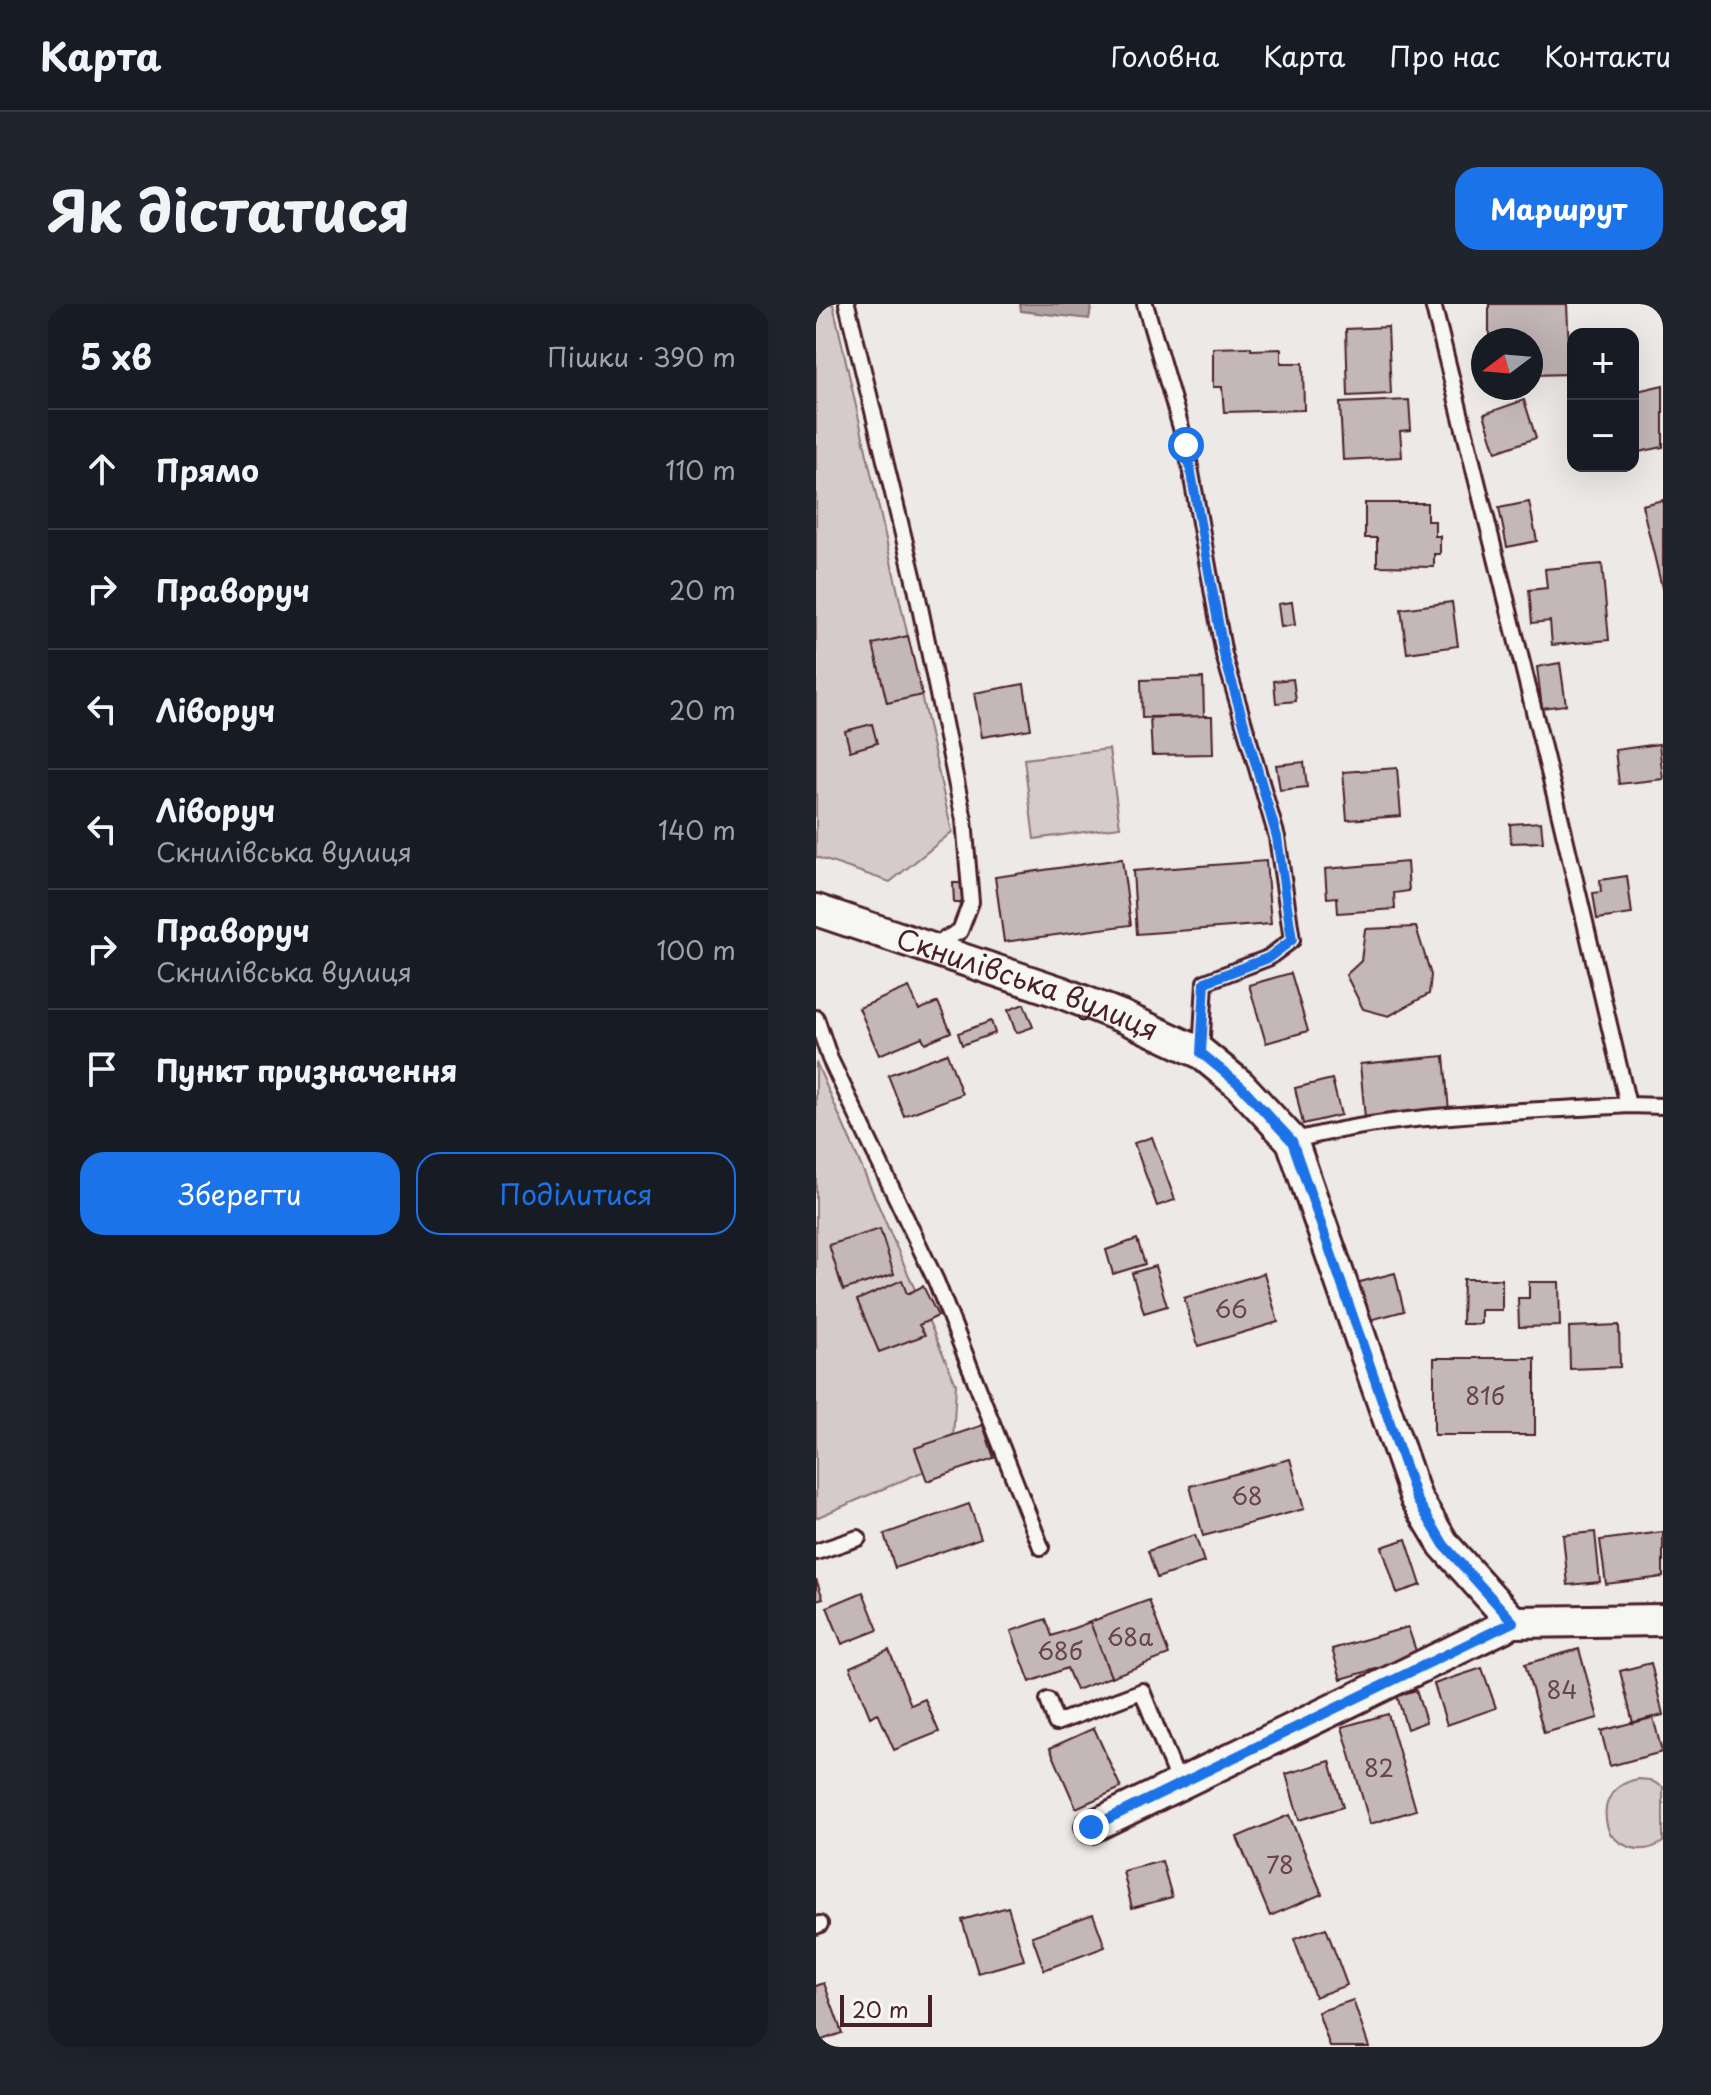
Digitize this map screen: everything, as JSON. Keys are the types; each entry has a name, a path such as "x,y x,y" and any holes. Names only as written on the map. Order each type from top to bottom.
{"street":[{"name":"Скнилівська вулиця","path":"816,910 1072,997 1201,1053 1240,1085 1292,1141 1416,1498 1444,1545 1513,1622"},
{"path":"1091,1827 1513,1622 1663,1620"}],"lane":[{"path":"847,304 916,588 964,820 971,902 960,931 931,948"},
{"path":"1145,304 1186,445 1224,655 1277,837 1292,940 1268,958 1205,982 1201,1053"},
{"path":"1433,304 1628,1105"},
{"path":"816,1018 830,1059 936,1281 1041,1547"},
{"path":"1292,1141 1340,1128 1398,1122 1628,1105 1663,1106"},
{"path":"816,1552 858,1538"},
{"path":"1048,1700 1056,1723 1142,1691 1179,1784"}],"shaded area":[{"path":"816,304 833,304 952,832 890,882 816,857"},
{"path":"1020,304 1092,304 1089,319 1021,311"},
{"path":"1109,749 1120,827 1034,839 1024,759"},
{"path":"816,1062 956,1384 952,1459 816,1518"},
{"path":"1638,1779 1650,1780 1663,1787 1663,1842 1642,1849 1622,1844 1610,1834 1606,1815 1606,1806 1613,1792"}],"building":[{"path":"1489,304 1567,304 1567,374 1543,375 1543,328 1489,328"},
{"path":"1388,327 1391,394 1348,396 1346,329"},
{"path":"1251,347 1251,350 1281,349 1281,363 1303,363 1304,410 1224,412 1222,387 1213,387 1213,348"},
{"path":"1663,385 1663,447 1639,452 1639,400 1639,391"},
{"path":"1409,400 1411,430 1400,431 1402,457 1343,460 1340,403"},
{"path":"1524,400 1536,438 1496,452 1484,414"},
{"path":"1663,500 1663,592 1642,505"},
{"path":"1529,502 1537,541 1507,547 1499,508"},
{"path":"1365,503 1427,503 1427,521 1435,521 1435,536 1440,536 1440,554 1434,554 1434,567 1377,566 1377,538 1365,538"},
{"path":"1602,564 1609,640 1552,645 1550,621 1532,623 1529,590 1547,588 1545,569"},
{"path":"1292,602 1295,625 1281,627 1278,604"},
{"path":"1452,602 1458,646 1407,653 1401,609"},
{"path":"908,636 922,695 887,703 873,644"},
{"path":"1560,663 1566,705 1542,708 1537,667"},
{"path":"1203,678 1204,716 1142,718 1141,680"},
{"path":"1293,679 1296,701 1276,703 1274,681"},
{"path":"1024,684 1031,729 982,737 974,693"},
{"path":"1212,716 1213,754 1152,755 1150,717"},
{"path":"872,724 877,743 850,751 845,731"},
{"path":"1659,744 1663,779 1619,784 1615,750"},
{"path":"1304,762 1307,787 1280,790 1276,765"},
{"path":"1397,768 1401,816 1347,820 1343,772"},
{"path":"1541,822 1543,842 1511,843 1510,824"},
{"path":"1122,859 1131,925 1004,942 995,877"},
{"path":"1266,861 1271,924 1137,934 1133,871"},
{"path":"1407,862 1409,891 1394,893 1395,909 1338,913 1337,897 1327,898 1325,869"},
{"path":"1627,876 1632,914 1597,919 1593,893 1601,892 1600,880"},
{"path":"953,883 965,883 966,903 954,903"},
{"path":"1416,927 1431,975 1429,994 1389,1016 1363,1009 1346,975 1361,961 1365,929"},
{"path":"1291,973 1308,1031 1266,1043 1249,985"},
{"path":"909,987 919,1010 938,1002 951,1032 925,1043 922,1037 879,1055 859,1008"},
{"path":"1024,1004 1033,1027 1016,1033 1008,1010"},
{"path":"991,1021 995,1033 962,1045 958,1033"},
{"path":"947,1053 962,1094 904,1116 888,1075"},
{"path":"1444,1056 1449,1111 1365,1118 1360,1064"},
{"path":"1332,1079 1341,1115 1303,1124 1295,1088"},
{"path":"1152,1137 1175,1200 1157,1206 1134,1143"},
{"path":"880,1229 894,1274 843,1290 829,1245"},
{"path":"1137,1239 1145,1264 1113,1274 1106,1250"},
{"path":"1155,1266 1167,1306 1144,1313 1132,1273"},
{"path":"1264,1273 1278,1322 1198,1346 1184,1298"},
{"path":"1395,1273 1404,1311 1366,1321 1356,1283"},
{"path":"1463,1279 1502,1279 1502,1310 1481,1310 1481,1324 1462,1324"},
{"path":"902,1280 907,1294 923,1286 938,1316 919,1325 925,1335 879,1352 857,1300"},
{"path":"1529,1282 1559,1282 1560,1326 1519,1327 1518,1298 1529,1298"},
{"path":"1619,1325 1620,1367 1570,1369 1569,1327"},
{"path":"1434,1358 1535,1358 1535,1435 1434,1435"},
{"path":"983,1425 994,1458 927,1481 915,1448"},
{"path":"1290,1459 1304,1509 1203,1536 1190,1486"},
{"path":"969,1504 981,1538 895,1568 884,1534"},
{"path":"1595,1532 1600,1582 1568,1585 1563,1535"},
{"path":"1663,1532 1663,1577 1606,1584 1600,1540"},
{"path":"1195,1535 1204,1562 1157,1578 1148,1551"},
{"path":"1406,1539 1421,1585 1397,1593 1382,1547"},
{"path":"816,1579 823,1598 816,1600"},
{"path":"863,1592 878,1630 842,1644 827,1607"},
{"path":"1149,1600 1169,1655 1111,1677 1090,1622"},
{"path":"1046,1619 1052,1636 1090,1622 1111,1677 1076,1690 1067,1668 1030,1682 1011,1631"},
{"path":"1408,1627 1418,1657 1341,1679 1332,1649"},
{"path":"1579,1649 1598,1718 1544,1733 1525,1664"},
{"path":"889,1650 911,1705 925,1699 939,1732 894,1750 878,1713 870,1717 850,1667"},
{"path":"1651,1663 1663,1715 1633,1723 1620,1671"},
{"path":"1482,1668 1496,1708 1447,1725 1434,1684"},
{"path":"1416,1690 1426,1722 1407,1729 1397,1696"},
{"path":"1388,1714 1416,1810 1370,1824 1342,1727"},
{"path":"1653,1717 1662,1752 1610,1766 1601,1731"},
{"path":"1094,1728 1121,1788 1076,1808 1050,1748"},
{"path":"1330,1761 1343,1807 1299,1820 1286,1774"},
{"path":"1289,1815 1322,1894 1270,1916 1237,1837"},
{"path":"1162,1861 1172,1897 1132,1908 1123,1871"},
{"path":"1008,1907 1024,1960 978,1973 962,1920"},
{"path":"1093,1914 1105,1947 1044,1970 1032,1936"},
{"path":"1326,1928 1347,1985 1315,1997 1294,1939"},
{"path":"824,1983 842,2033 816,2042 816,1986"},
{"path":"1353,2000 1369,2047 1330,2047 1318,2012"}],"route":[{"path":"1091,1827 1513,1622 1444,1545 1416,1498 1292,1141 1240,1085 1201,1053 1205,982 1268,958 1292,940 1277,837 1224,655 1186,445"}]}
